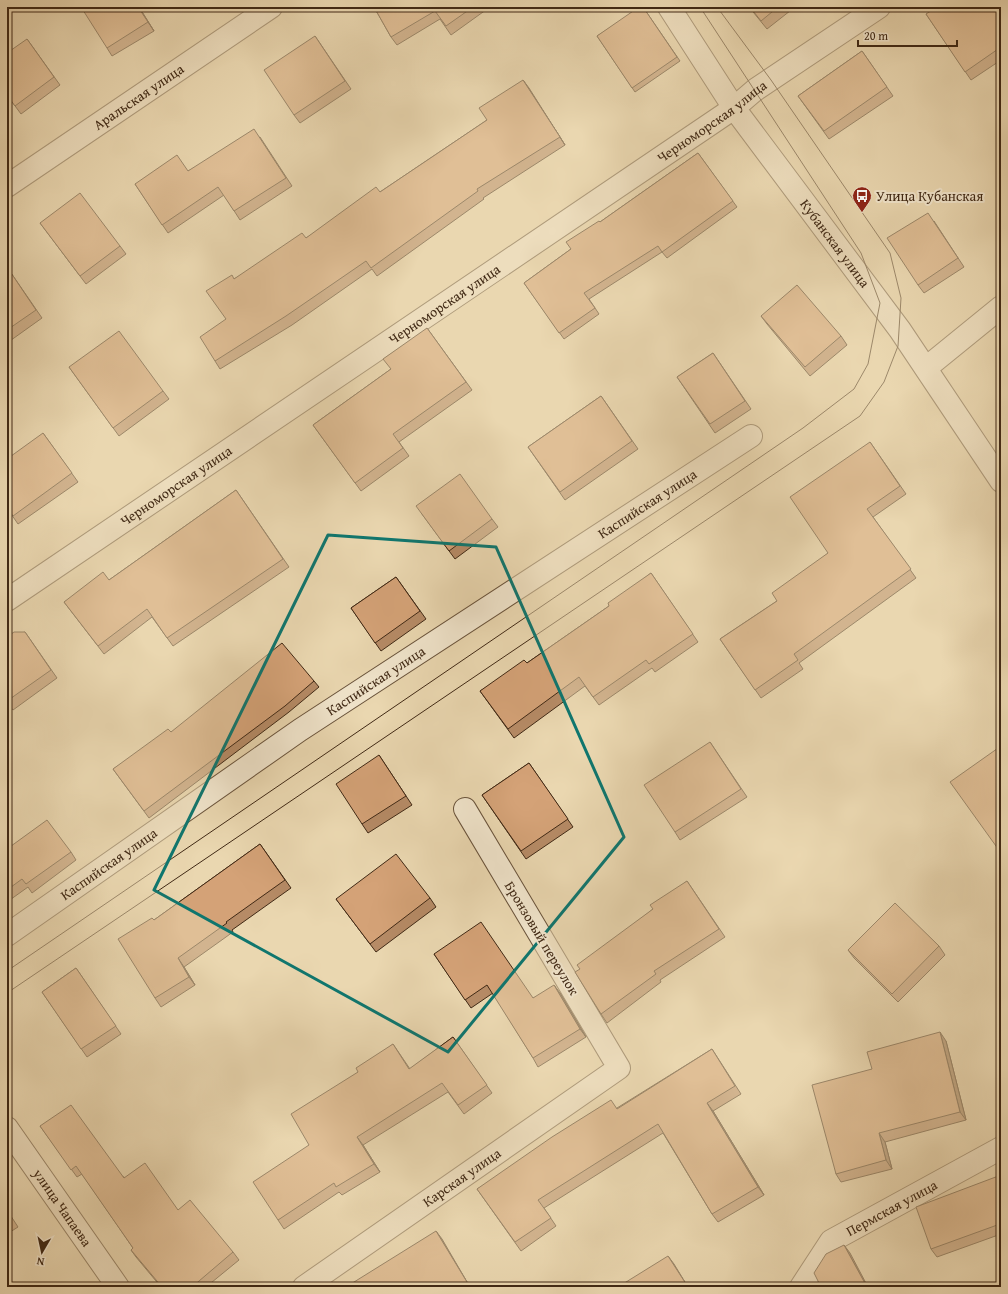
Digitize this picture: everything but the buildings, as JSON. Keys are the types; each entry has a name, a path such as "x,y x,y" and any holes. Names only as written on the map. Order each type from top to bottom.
{"street":[{"name":"Аральская улица","path":"7,186 271,7"},
{"name":"Кубанская улица","path":"669,7 734,108 900,330 1001,481"},
{"name":"Черноморская улица","path":"7,600 734,108 755,90 879,7"},
{"path":"926,368 1001,307"},
{"name":"Каспийская улица","path":"7,935 300,730 751,436"},
{"name":"Бронзовый переулок","path":"465,809 619,1068"},
{"name":"Карская улица","path":"304,1287 619,1068"},
{"name":"улица Чапаева","path":"7,1128 118,1287"},
{"name":"Пермская улица","path":"801,1287 831,1241 1001,1148"}],"highlighted area":[{"path":"328,535 496,547 624,837 448,1052 154,890"}],"tram line":[{"path":"7,971 803,428 854,389 868,364 880,303 861,253 700,7"},
{"path":"7,993 860,416 884,382 898,346 901,298 890,253 771,80 717,7"}],"place":[{"name":"Улица Кубанская","path":"862,213"}]}
